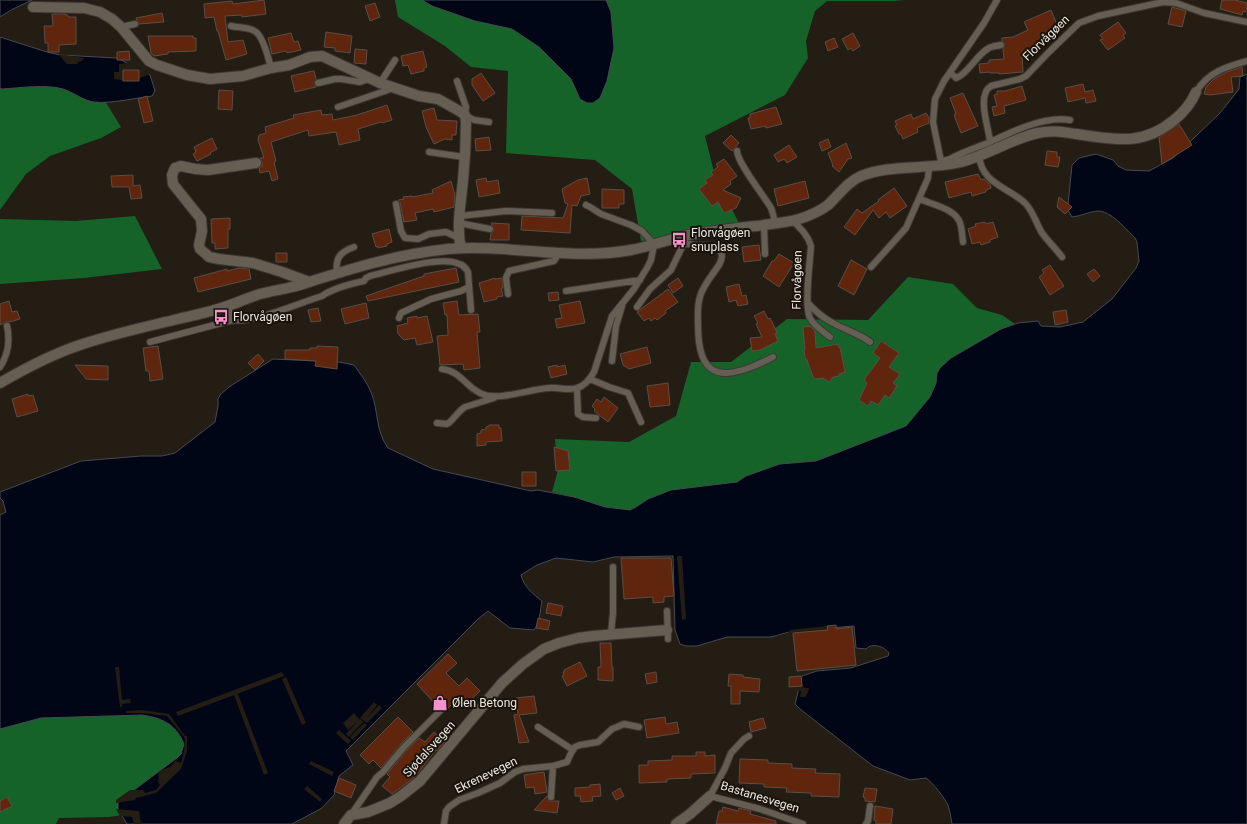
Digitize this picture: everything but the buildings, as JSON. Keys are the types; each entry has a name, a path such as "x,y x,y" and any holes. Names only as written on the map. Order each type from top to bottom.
{"street":[{"path":"33,7 84,8 100,12 112,19 121,27 149,61 187,75 210,79 243,76 271,68 289,65 310,57 322,56 380,83 419,96 438,99 455,107 465,115 466,122 459,220 459,238 461,248"},
{"path":"0,383 32,365 78,346 227,306 257,295 309,282 372,263 419,253 461,248 577,254 610,253 630,250 715,231 764,225 803,218 827,205 847,185 859,176 889,170 929,167 942,163 960,163 1016,140 1048,131 1122,139 1139,139 1159,131 1179,116 1189,106 1196,92"},
{"path":"256,163 202,170 181,166 176,167 173,170 172,180 174,184 201,220 202,231 199,245 200,249 209,257 253,263 309,282"},
{"name":"Sjødalsvegen","path":"344,824 351,816 368,812 390,803 420,781 502,683 544,649 567,641 594,636 611,634 668,634"},
{"name":"Bastanesvegen","path":"676,824 710,796"}],"lane":[{"path":"997,0 984,23 944,81 935,99 933,122 942,163 1009,133 1032,125 1051,120 1070,120"},
{"name":"Florvågøen","path":"990,142 984,113 986,92 988,88 1026,76 1079,24 1098,16 1163,2 1176,3 1204,13 1247,22"},
{"path":"121,27 135,24"},
{"path":"231,26 250,29 258,33 262,40 271,68"},
{"path":"950,72 958,78 966,71 978,56 990,47 1001,45"},
{"path":"380,83 395,60"},
{"path":"1196,92 1201,83 1212,74 1247,61"},
{"path":"318,83 341,79 362,82 366,80 367,77"},
{"path":"457,81 466,107 465,115 474,120 489,122"},
{"path":"338,107 396,88"},
{"path":"737,151 737,155 745,169 770,207 775,223"},
{"path":"429,152 464,157"},
{"path":"979,156 981,166 990,179 1024,202 1030,208 1042,233 1062,257"},
{"path":"871,267 906,228 928,178 929,167"},
{"path":"920,199 945,209 956,216 960,221 963,242"},
{"path":"396,204 401,231 405,238 418,239 429,234 446,232 459,238"},
{"path":"437,423 447,424 465,407 498,397 548,388 577,388 583,385 590,378 594,372 612,316 640,280 651,260 654,244 642,231 631,225 601,214 586,205"},
{"path":"459,220 506,211 552,213"},
{"path":"459,220 490,229"},
{"name":"Florvågøen","path":"792,220 805,234 811,246 808,303 810,318 830,337"},
{"path":"764,225 765,254"},
{"path":"637,306 650,289 671,270 675,263 683,239 694,245 715,246 720,249 722,260 700,295 698,312 700,354 711,369 725,373 749,368 773,357"},
{"path":"337,273 337,259 342,253 354,247"},
{"path":"508,294 506,278 509,271 554,261 557,253"},
{"path":"150,342 233,320 255,318 322,296 352,283 364,281 370,276 419,264 444,261 459,264 468,272 470,310"},
{"path":"566,291 640,280"},
{"path":"399,318 401,313 431,299 461,291 469,287"},
{"path":"612,361 616,326 623,303"},
{"path":"808,303 817,314 861,335 870,342"},
{"path":"227,306 233,320"},
{"path":"0,367 8,345 7,326"},
{"path":"442,369 449,369 458,374 470,387 486,396 498,397"},
{"path":"590,378 609,387 628,393 641,422"},
{"path":"577,388 578,414 583,417 596,418"},
{"path":"611,634 613,613 613,567"},
{"path":"667,611 668,634"},
{"name":"Sjødalsvegen","path":"351,816 377,777 417,733 440,711"},
{"name":"Ekrenevegen","path":"444,824 446,812 449,807 459,800 500,783 522,768 553,766 566,762 576,747 598,742 612,729 624,724 639,727"},
{"path":"538,727 573,750"},
{"name":"Bastanesvegen","path":"749,736 744,739 731,753 726,768 710,796 760,809 803,824"},
{"path":"550,797 553,766"},
{"path":"866,824 868,821 870,806"}],"green space":[{"path":"395,0 422,0 432,6 475,21 512,29 539,47 571,79 580,99 587,103 593,103 600,98 607,81 611,12 606,0 904,0 827,1 815,11 806,41 808,58 785,95 705,136 715,176 743,231 641,241 632,189 595,160 506,153 508,71 471,67 445,46 398,17"},
{"path":"57,87 65,89 93,102 105,101 121,127 101,138 50,156 26,174 0,210 0,88"},
{"path":"135,216 162,269 84,278 0,284 0,219 76,221"},
{"path":"908,277 953,284 977,308 1002,315 1015,324 1001,329 951,358 940,368 937,373 936,383 930,397 906,426 816,461 780,464 746,476 737,482 671,490 648,499 630,510 605,507 552,492 558,470 555,439 629,442 676,416 691,362 731,362 787,319 868,320"},
{"path":"142,715 156,718 168,723 177,731 184,744 181,754 177,758 118,802 122,815 109,817 59,818 56,824 0,824 0,729 41,718"}],"shaded area":[{"path":"0,0 32,0 0,17"},
{"path":"422,0 606,0 611,12 614,48 607,81 600,98 593,103 587,103 580,99 571,79 539,47 512,29 475,21 432,6"},
{"path":"0,37 60,55 117,58 150,75 155,91 152,96 115,102 94,102 82,98 67,90 49,87 2,89 0,88"},
{"path":"1247,74 1247,824 952,824 948,805 941,794 926,778 910,780 873,766 795,704 802,676 817,671 851,668 888,656 889,653 887,651 878,646 872,646 866,649 856,648 854,626 793,631 771,637 727,637 697,646 686,646 680,644 675,630 673,556 614,557 593,562 556,558 537,565 521,575 527,587 542,601 539,620 534,630 510,628 488,611 478,619 346,751 353,765 339,776 334,795 322,808 292,824 127,824 118,809 118,802 177,758 181,754 184,744 177,731 168,723 156,718 142,715 41,718 0,729 0,515 6,512 3,501 0,498 0,492 81,461 141,456 162,456 175,453 215,422 218,399 220,395 229,387 273,359 339,362 354,365 371,392 379,428 388,448 433,469 531,491 538,490 574,497 605,507 630,510 648,499 671,490 737,482 746,476 780,464 816,461 906,426 930,397 936,383 937,373 940,368 951,358 1001,329 1018,323 1038,321 1041,326 1060,327 1083,322 1112,299 1136,268 1139,261 1137,242 1135,238 1118,221 1102,212 1097,211 1072,217 1068,210 1068,204 1072,165 1079,158 1096,154 1113,160 1118,166 1126,170 1149,171 1173,158 1220,113 1239,89 1240,77"}],"pier":[{"path":"59,54 84,58 77,64 67,64"},
{"path":"131,63 150,74 138,79 138,81 122,81 114,79 114,72 119,72 119,64"},
{"path":"677,556 682,556 686,619 682,620"},
{"path":"827,626 828,629 793,633 776,638 776,636 788,633 790,630"},
{"path":"115,667 119,667 122,700 130,699 131,703 122,704 122,707 120,707"},
{"path":"282,672 284,676 237,694 268,773 264,775 234,695 178,716 176,712"},
{"path":"801,675 804,688 809,688 805,697 800,697 801,691 796,691 798,686 802,686"},
{"path":"286,677 306,723 302,725 282,679"},
{"path":"374,702 377,705 366,719 379,705 382,708 367,723 360,718"},
{"path":"142,710 169,714 185,736 187,736 187,751 181,769 156,793 136,798 135,800 116,803 116,800 130,790 143,790 145,793 156,790 160,785 158,781 158,774 161,770 170,767 175,761 181,763 184,752 184,737 167,716 126,713 126,711"},
{"path":"354,713 363,722 349,737 346,734 358,721 348,730 343,723"},
{"path":"364,723 367,725 353,740 350,737"},
{"path":"339,730 351,741 348,744 336,733"},
{"path":"311,761 334,772 332,776 309,764"},
{"path":"307,786 322,799 320,802 304,789"},
{"path":"116,809 139,811 141,824 134,824 132,817 120,816"}],"place":[{"name":"Florvågøen snuplass","path":"679,240"},
{"name":"Florvågøen","path":"221,317"},
{"name":"Ølen Betong","path":"440,703"}]}
